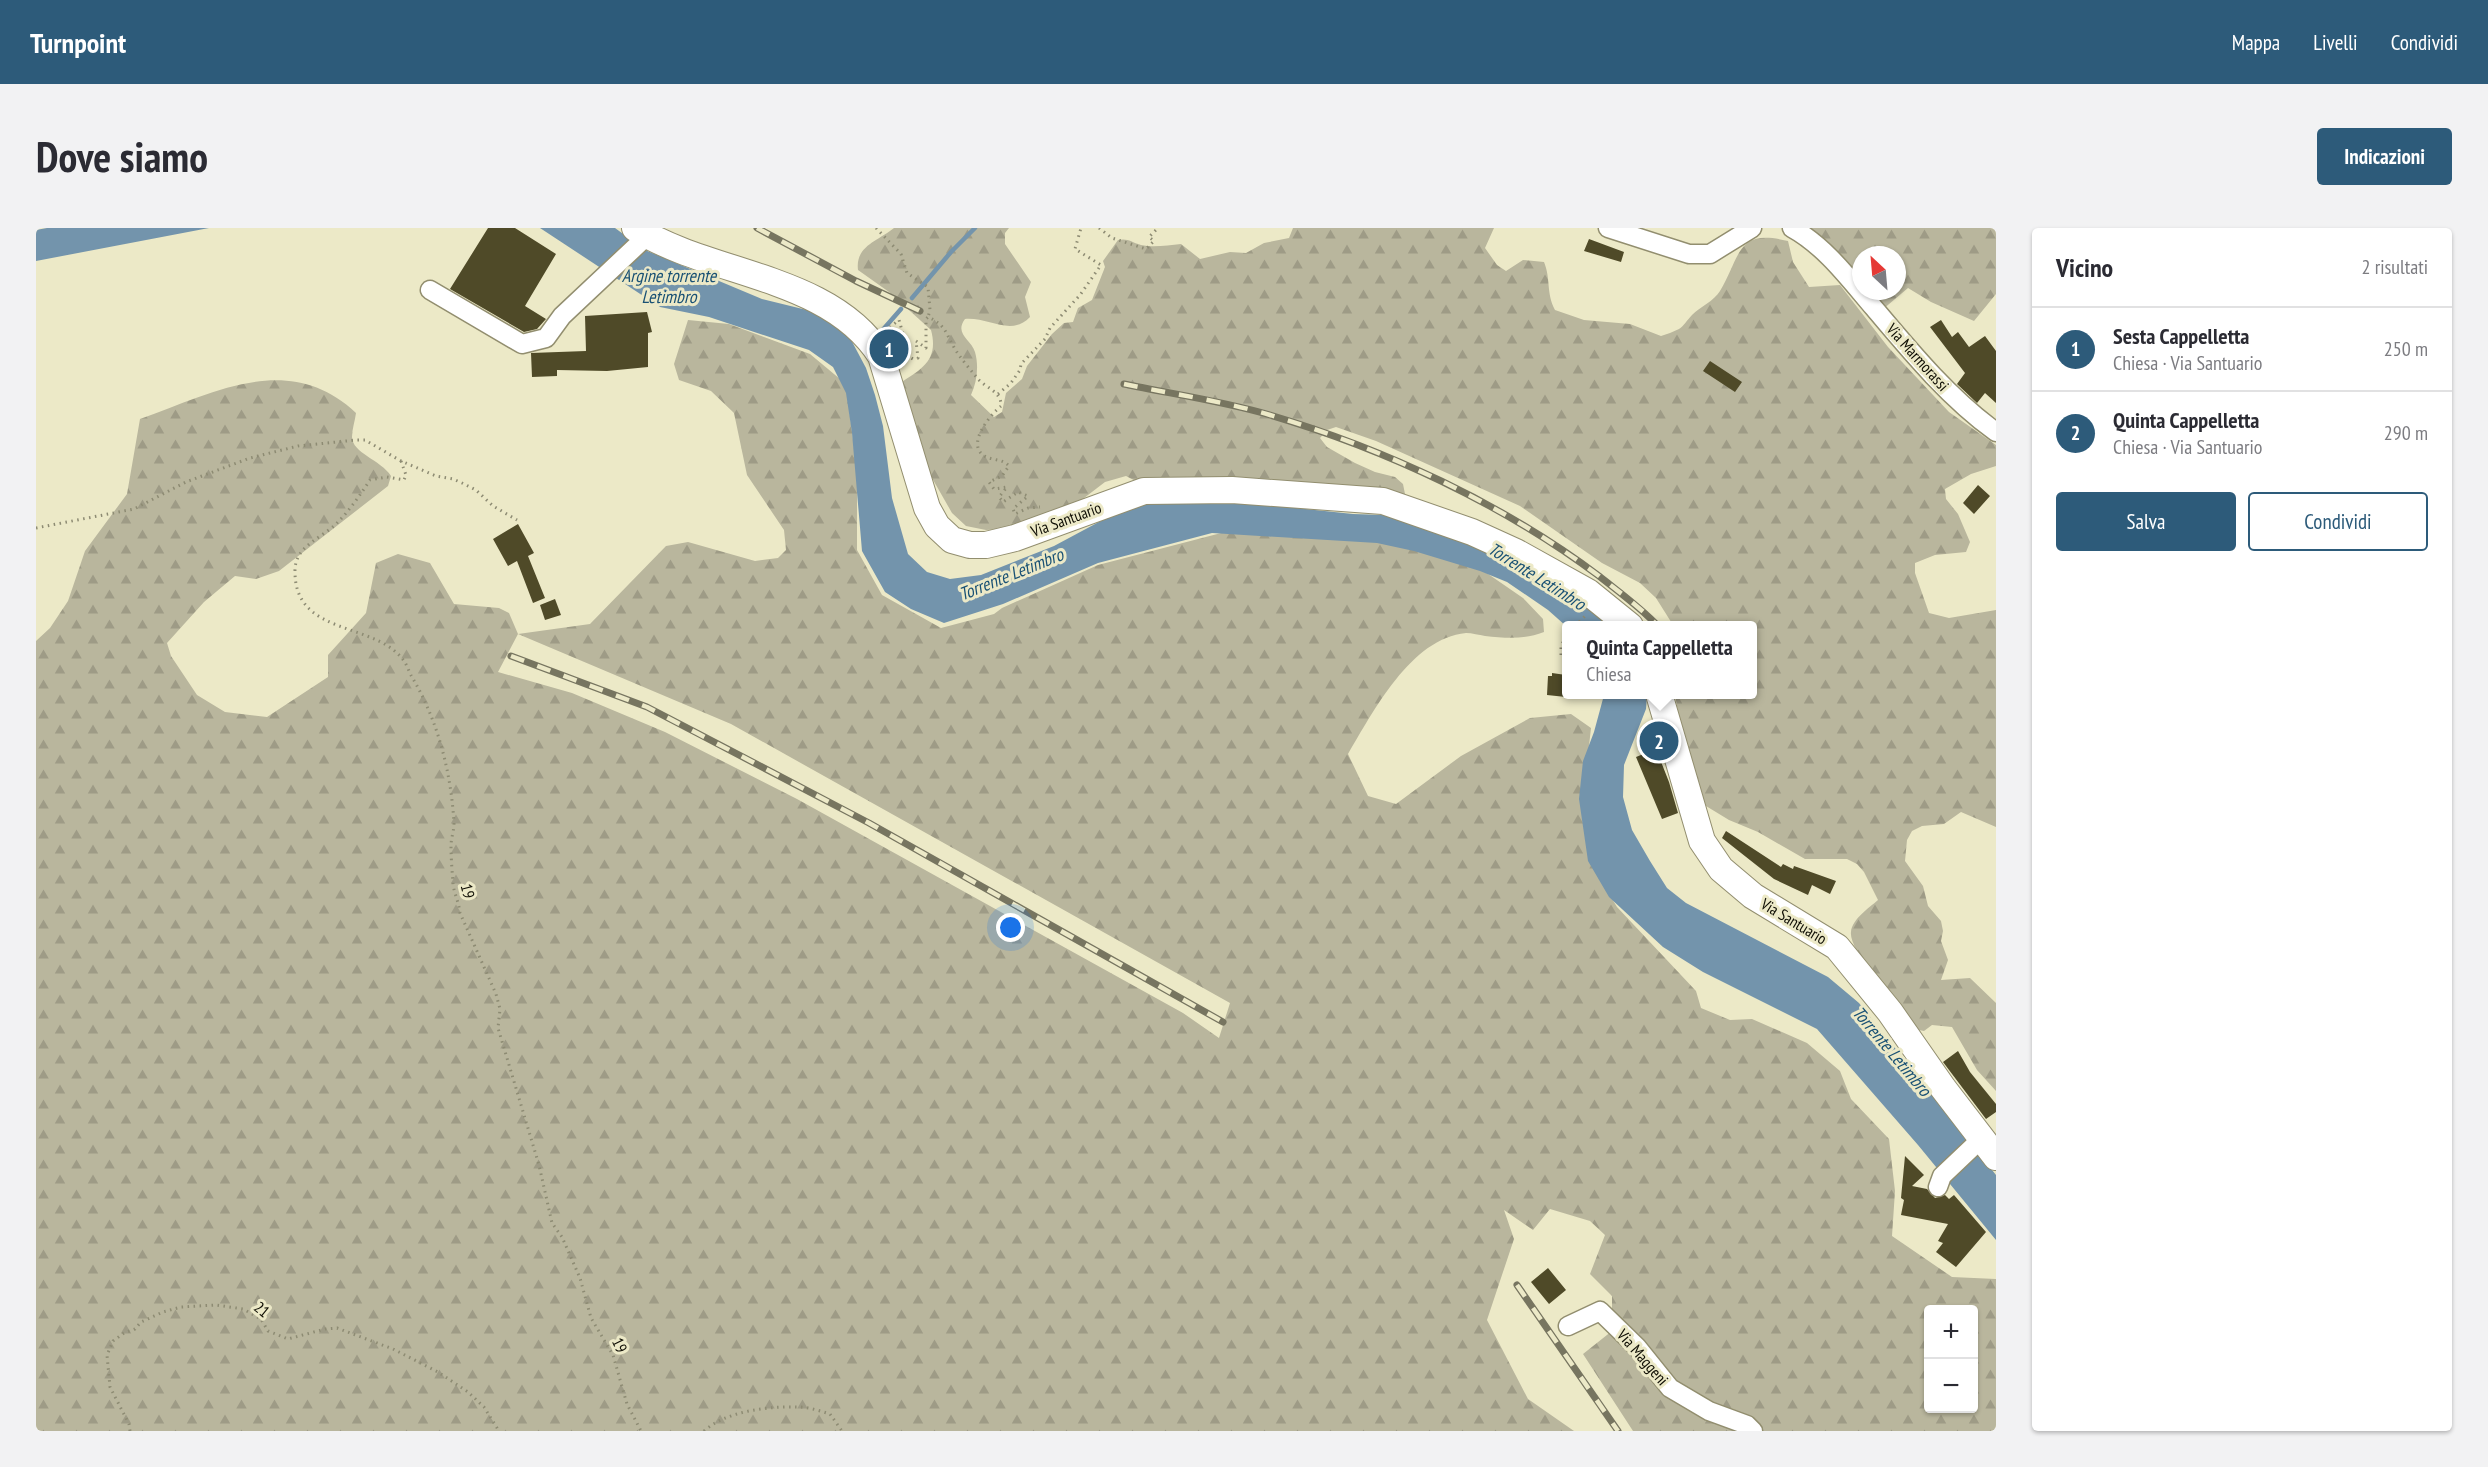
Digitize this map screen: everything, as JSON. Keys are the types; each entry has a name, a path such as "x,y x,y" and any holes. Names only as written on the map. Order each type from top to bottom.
{"main road":[{"name":"Via Santuario","path":"641,232 807,296 837,310 852,322 874,346 887,373 927,508 937,526 952,540 970,545 986,545 1030,532 1144,491 1232,490 1383,501 1472,532 1516,552 1587,592 1624,621"},
{"name":"Via Santuario","path":"1660,699 1702,841 1721,869 1754,896 1837,947 1890,1012 1984,1147"}],"street":[{"path":"1608,228 1689,254 1710,254 1752,228"},
{"name":"Via Marmorassi","path":"1792,228 1805,235 1841,270 1934,376 1975,417 1996,432"},
{"path":"430,290 522,344 546,338 562,316 595,286 641,232"},
{"path":"1940,1181 1984,1147"},
{"name":"Via Maggeni","path":"1568,1326 1600,1311 1636,1347 1670,1388 1709,1411 1747,1425 1753,1431"}],"path":[{"path":"874,346 897,320 905,341 906,355 910,359 918,358 916,341 926,348 924,322 930,310 928,287 907,273 900,252 876,228"},
{"path":"998,394 1011,383 1029,354 1045,339 1050,328 1080,295 1101,265 1076,249 1081,228"},
{"path":"1100,228 1112,238 1146,249 1154,241 1149,237 1158,228"},
{"path":"928,317 944,328 955,349 980,381 998,394 1001,406 980,433 979,449 985,457 1007,464 1007,470 1002,476 990,482 994,489 1007,487 1000,494 999,499 1003,502 1018,492 1028,496 1013,508 1014,513 1036,507 1042,508 1022,520 1025,528 1030,532"},
{"path":"36,528 134,509 163,493 221,467 298,446 365,440 401,461 436,476 453,479 476,490 493,506 517,520"},
{"name":"19","path":"401,461 406,476 404,480 379,477 370,480 335,525 303,550 296,558 295,582 304,604 323,620 390,647 404,660 436,724 451,795 454,827 451,847 453,885 459,897 460,912 500,1008 498,1028 539,1166 552,1223 562,1237 580,1278 591,1318 613,1355 627,1404 641,1431"},
{"path":"1561,655 1562,644"},
{"name":"21","path":"130,1431 129,1424 110,1387 107,1355 114,1341 124,1333 135,1329 141,1322 163,1312 181,1307 216,1305 243,1309 261,1319 268,1331 288,1340 325,1329 338,1328 393,1349 438,1372 468,1392 484,1407 500,1431"},
{"path":"704,1431 722,1419 762,1410 800,1407 830,1414 842,1431"}],"green space":[{"path":"894,228 1009,228 1005,233 1005,244 1031,282 1025,297 1030,317 1023,323 1007,326 965,319 961,329 973,347 977,363 975,385 971,395 994,417 1002,412 1006,393 1022,379 1027,366 1052,334 1064,323 1073,322 1078,308 1092,300 1105,267 1103,261 1118,240 1151,246 1181,244 1200,259 1230,252 1246,253 1264,243 1289,238 1293,228 1494,228 1485,248 1497,265 1506,271 1523,260 1544,262 1550,298 1555,310 1584,320 1630,324 1661,336 1681,328 1692,315 1717,295 1737,256 1749,242 1758,238 1788,241 1793,262 1809,287 1840,285 1888,347 1949,412 1996,445 1996,466 1971,474 1945,489 1946,499 1958,514 1970,542 1966,552 1935,555 1915,563 1915,573 1929,613 1949,618 1996,610 1996,827 1961,812 1944,824 1922,826 1912,831 1907,840 1905,861 1923,886 1928,906 1941,921 1943,931 1941,941 1948,960 1941,980 1970,978 1996,1003 1996,1091 1977,1070 1952,1027 1932,1025 1924,1031 1913,1029 1866,966 1852,941 1851,932 1858,918 1878,900 1864,872 1857,864 1847,859 1805,859 1706,806 1683,740 1676,699 1757,699 1757,621 1670,621 1656,598 1640,583 1602,563 1520,506 1376,441 1336,427 1327,430 1320,438 1327,447 1375,472 1395,477 1403,484 1405,494 1396,499 1145,486 1126,476 1105,482 1071,508 1005,529 986,530 966,526 952,513 928,471 900,383 922,368 931,356 933,340 931,330 889,292 858,270 860,255 869,245"},
{"path":"1807,228 1996,228 1996,294 1974,321 1931,302 1908,288 1906,290 1906,246 1852,246 1852,274"},
{"path":"1874,300 1894,300 1882,310"},
{"path":"688,320 729,324 810,354 846,384 857,472 857,550 882,595 941,628 994,614 1002,608 1098,565 1225,532 1394,543 1478,567 1523,598 1543,619 1544,632 1522,637 1466,633 1446,638 1428,648 1411,662 1396,680 1369,718 1348,754 1368,796 1396,804 1461,756 1530,718 1571,714 1591,728 1582,809 1590,862 1617,907 1696,991 1701,1008 1730,1020 1752,1019 1807,1043 1840,1071 1851,1099 1889,1139 1895,1191 1892,1236 1952,1277 1996,1279 1996,1431 1633,1431 1583,1354 1612,1331 1612,1296 1590,1274 1605,1235 1590,1221 1550,1209 1533,1230 1504,1210 1514,1239 1487,1320 1528,1399 1574,1431 36,1431 36,641 50,628 68,601 85,551 127,494 140,419 195,398 250,383 277,380 304,384 330,394 356,413 352,434 353,443 391,476 388,486 279,571 256,579 235,576 204,602 167,643 171,656 197,695 225,712 267,717 328,677 328,655 366,613 376,563 398,554 430,563 454,604 499,608 509,613 518,634 590,624 666,546 688,542 755,561 778,558 786,550 784,530 747,475 734,413 711,391 679,380 674,364","holes":["518,634 731,724 1230,1003 1219,1038 1183,1013 797,799 665,732 572,693 498,672"]}],"water":[{"path":"47,228 209,228 36,261 36,230"},
{"name":"Argine torrente Letimbro","path":"540,228 615,228 645,250 762,299 815,312 849,336 866,368 875,395 883,426 892,498 908,554 927,572 950,579 981,575 1054,546 1125,508 1163,498 1201,498 1383,515 1446,530 1544,576 1609,621 1562,622 1507,582 1480,571 1414,551 1377,543 1212,533 1098,563 1003,604 944,623 911,609 885,592 862,551 852,433 846,393 833,367 809,350 709,317 660,307"},
{"name":"Torrente Letimbro","path":"1603,699 1647,699 1646,709 1624,765 1623,797 1632,830 1667,888 1686,903 1828,977 1859,1003 1996,1175 1996,1240 1918,1145 1817,1029 1703,972 1663,947 1609,897 1588,861 1579,799 1583,761"}],"building":[{"path":"488,228 515,228 556,254 525,306 546,319 537,329 524,332 450,289"},
{"path":"1589,239 1624,252 1621,262 1584,251"},
{"path":"647,312 652,332 648,333 648,367 607,371 557,370 557,376 532,377 531,353 586,351 585,316"},
{"path":"1941,320 1952,337 1958,332 1969,347 1985,336 1996,351 1996,403 1985,393 1977,403 1957,384 1965,373 1930,327"},
{"path":"1710,361 1742,382 1735,392 1703,371"},
{"path":"1978,485 1990,496 1974,514 1963,503"},
{"path":"518,524 534,553 528,556 545,598 533,603 517,561 508,566 493,539"},
{"path":"555,599 561,615 545,620 540,605"},
{"path":"1552,673 1562,674 1562,697 1547,695 1548,676 1552,676"},
{"path":"1656,749 1678,813 1662,819 1636,757"},
{"path":"1726,831 1781,867 1783,864 1793,869 1794,866 1836,881 1830,894 1812,885 1808,895 1774,879 1722,838"},
{"path":"1958,1051 1970,1072 1996,1104 1996,1112 1986,1119 1943,1062"},
{"path":"1905,1156 1924,1175 1912,1186 1927,1189 1935,1198 1945,1195 1949,1199 1954,1195 1986,1232 1956,1267 1936,1252 1943,1243 1938,1241 1948,1224 1901,1215 1904,1200 1901,1198"},
{"path":"1548,1268 1566,1290 1549,1304 1531,1282"}],"waterway":[{"path":"912,298 975,228"},
{"path":"880,333 901,309"}],"railway":[{"path":"757,228 856,281 920,311"},
{"path":"1124,384 1270,415 1356,444 1442,481 1483,502 1562,550 1599,576 1653,621"},
{"path":"511,656 647,707 869,823 1223,1022"},
{"path":"1517,1285 1618,1431"}],"place":[{"name":"Sesta Cappelletta","path":"889,349"},
{"name":"Quinta Cappelletta","path":"1659,741"}]}
